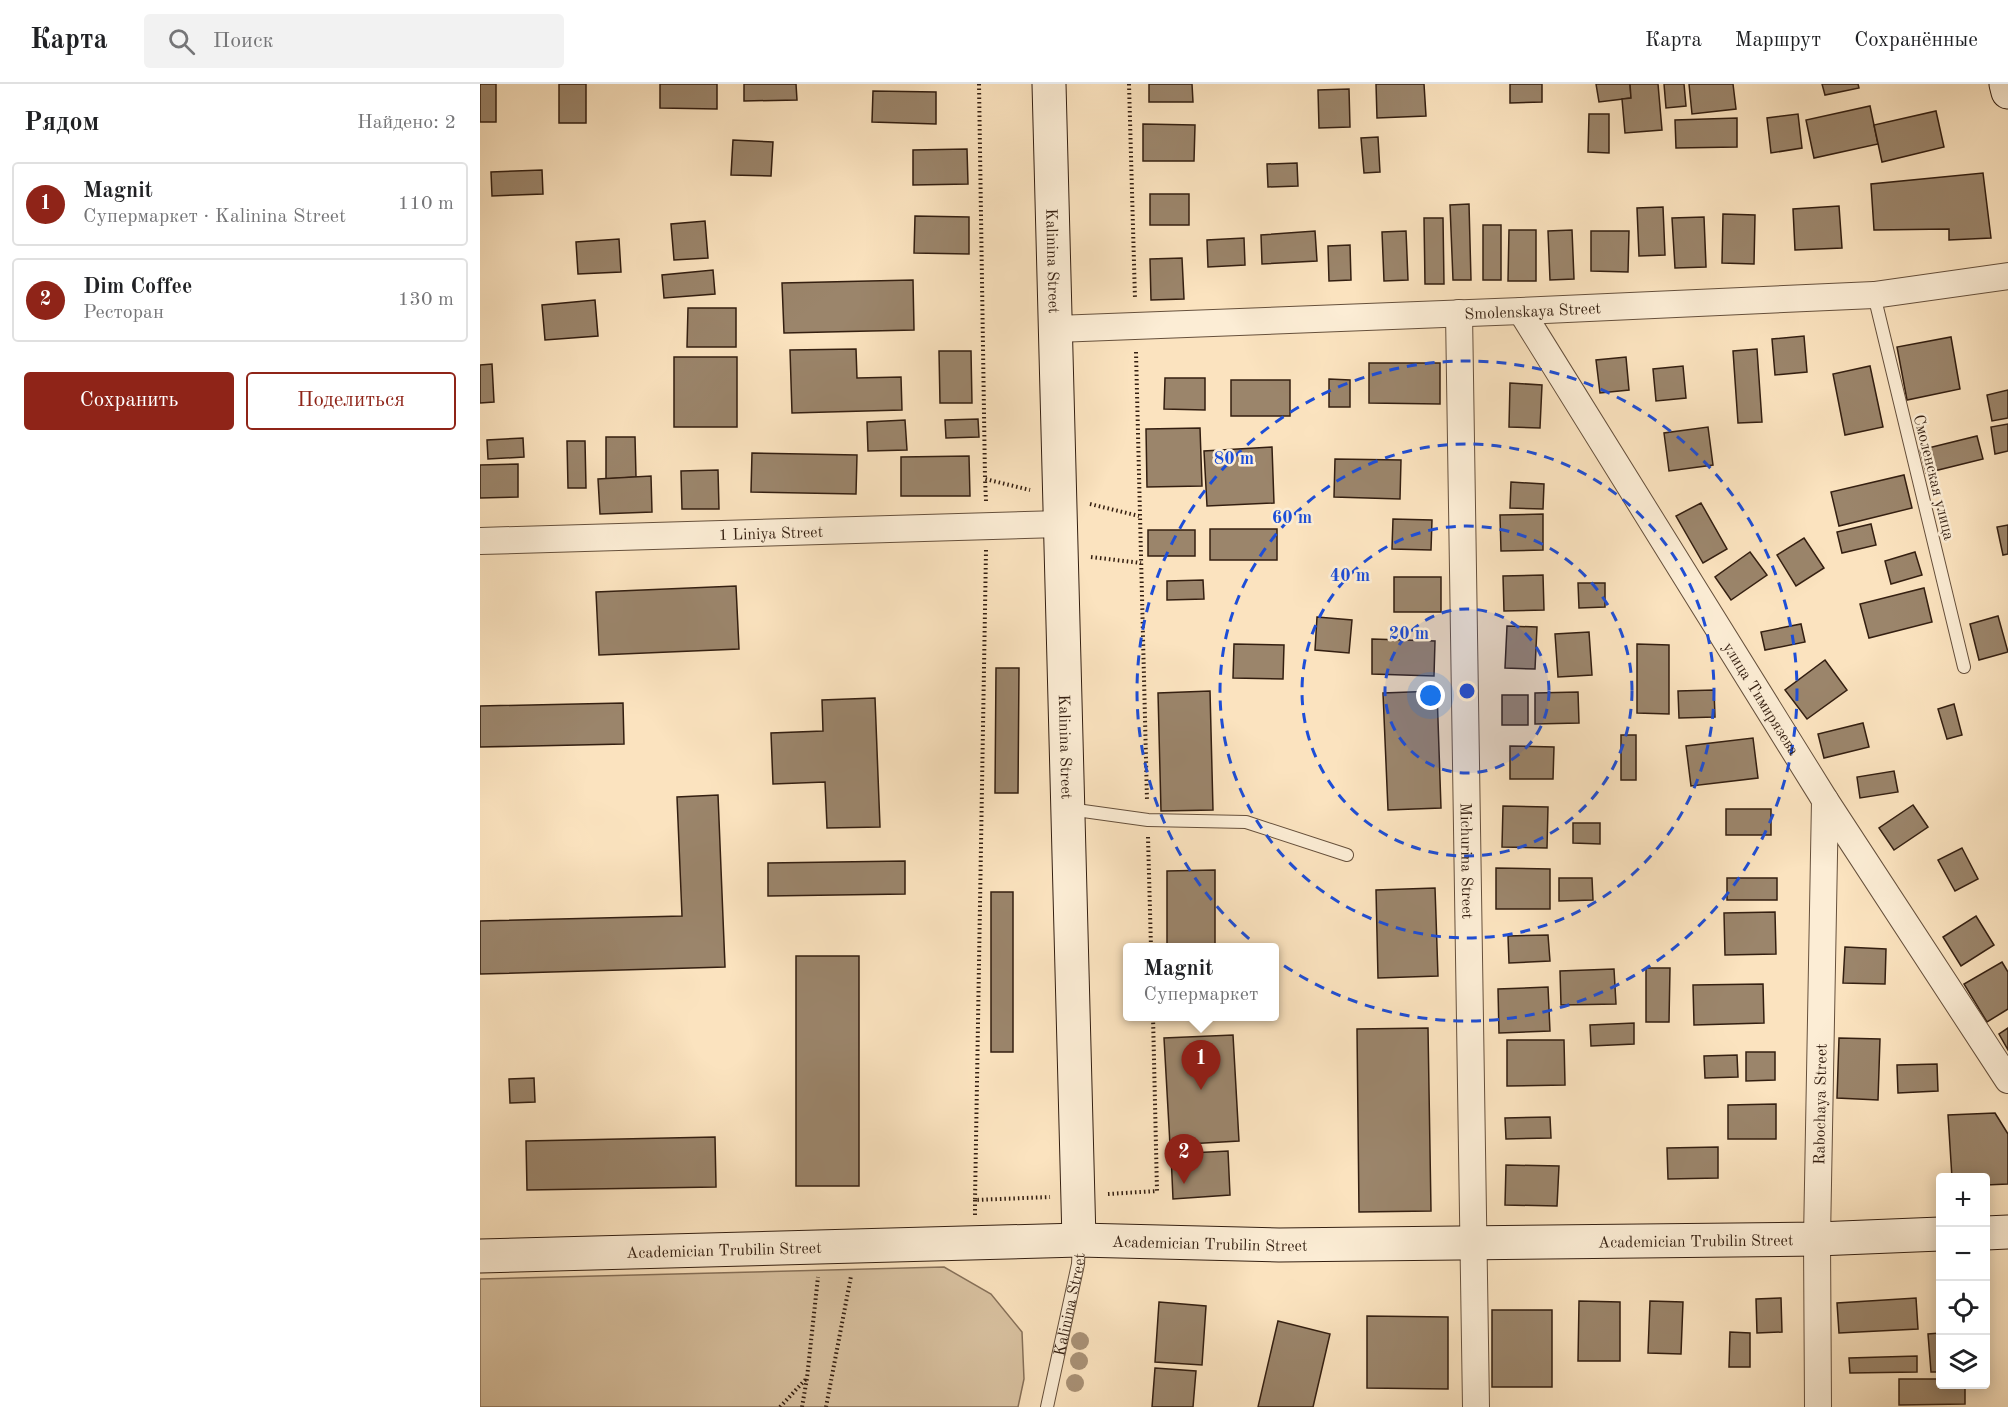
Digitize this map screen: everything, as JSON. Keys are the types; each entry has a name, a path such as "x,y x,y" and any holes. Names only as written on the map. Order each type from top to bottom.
{"main road":[{"name":"Kalinina Street","path":"1049,84 1079,1240"},
{"path":"2006,84 2008,92"},
{"path":"1990,1233 2008,1232"},
{"name":"Academician Trubilin Street","path":"480,1256 1079,1240 1279,1245 1817,1239 1936,1234"}],"street":[{"name":"Smolenskaya Street","path":"1056,328 1874,295 2008,276"},
{"name":"улица Тимирязева","path":"1521,311 1825,800 2008,1080"},
{"name":"Michurina Street","path":"1459,313 1476,1407"},
{"name":"1 Liniya Street","path":"480,541 986,526 1060,511"},
{"name":"Rabochaya Street","path":"1818,1407 1817,1239 1825,800"}],"lane":[{"name":"Смоленская улица","path":"1874,295 1964,667"},
{"path":"1068,809 1148,820 1246,822 1347,855"},
{"name":"Kalinina Street","path":"1047,1407 1078,1264 1079,1240"}],"path":[{"path":"979,84 986,526 975,1200 1157,1191 1153,1021"},
{"path":"986,479 1060,511 1139,516 1151,943"},
{"path":"826,1407 853,1269"},
{"path":"802,1407 818,1270"},
{"path":"780,1407 807,1378"}],"shaded area":[{"path":"944,1267 991,1294 1022,1332 1024,1379 1018,1407 480,1407 480,1279"}],"building":[{"path":"480,84 496,84 496,122 480,122"},
{"path":"559,84 586,84 586,123 559,123"},
{"path":"660,84 717,84 717,109 660,108"},
{"path":"744,84 796,84 797,100 744,101"},
{"path":"1149,84 1192,84 1193,102 1149,102"},
{"path":"1376,84 1424,84 1426,116 1377,118"},
{"path":"1510,84 1542,84 1542,102 1510,103"},
{"path":"1596,84 1630,84 1631,98 1599,102"},
{"path":"1630,84 1658,84 1662,130 1625,133 1622,99 1631,98"},
{"path":"1664,84 1684,84 1686,106 1666,108"},
{"path":"1689,84 1733,84 1736,109 1692,114"},
{"path":"1822,84 1858,84 1859,88 1825,95"},
{"path":"1349,89 1350,127 1319,128 1318,90"},
{"path":"873,91 936,92 936,124 872,122"},
{"path":"1870,106 1878,144 1814,158 1806,120"},
{"path":"1936,111 1944,147 1882,162 1874,125"},
{"path":"1589,114 1609,114 1609,153 1588,152"},
{"path":"1798,114 1802,148 1771,153 1767,118"},
{"path":"1737,118 1737,147 1676,148 1675,120"},
{"path":"1143,124 1195,125 1194,161 1143,161"},
{"path":"1378,137 1380,172 1364,173 1361,138"},
{"path":"733,140 773,142 771,176 731,175"},
{"path":"967,149 968,184 913,185 913,150"},
{"path":"1297,163 1298,186 1268,187 1267,164"},
{"path":"542,170 543,194 492,196 491,172"},
{"path":"1983,173 1991,238 1949,240 1949,229 1874,230 1871,184"},
{"path":"1150,194 1189,194 1189,225 1150,225"},
{"path":"1469,204 1471,280 1453,280 1450,205"},
{"path":"1839,206 1842,248 1795,250 1793,209"},
{"path":"1663,207 1665,255 1639,256 1637,208"},
{"path":"1723,214 1755,215 1754,264 1722,263"},
{"path":"915,216 969,217 969,254 914,253"},
{"path":"1704,217 1706,267 1675,268 1672,218"},
{"path":"1424,218 1443,218 1444,284 1425,284"},
{"path":"705,221 708,258 674,260 671,224"},
{"path":"1483,225 1501,225 1501,280 1483,280"},
{"path":"1509,230 1536,230 1536,281 1508,281"},
{"path":"1572,230 1574,279 1550,280 1548,231"},
{"path":"1315,231 1317,261 1262,264 1261,235"},
{"path":"1406,231 1408,280 1384,281 1382,232"},
{"path":"1591,231 1629,231 1628,272 1591,271"},
{"path":"1244,238 1245,265 1208,267 1207,240"},
{"path":"619,239 621,272 578,274 576,242"},
{"path":"1350,245 1351,280 1329,281 1328,246"},
{"path":"1182,258 1184,299 1151,300 1150,259"},
{"path":"713,270 715,294 664,298 662,275"},
{"path":"913,280 914,330 784,333 782,283"},
{"path":"595,300 598,336 545,340 542,305"},
{"path":"688,308 736,308 736,347 687,347"},
{"path":"1804,336 1807,372 1775,375 1772,339"},
{"path":"1951,337 1960,389 1907,400 1897,347"},
{"path":"856,349 857,378 901,377 902,410 792,413 790,350"},
{"path":"1757,349 1762,422 1738,423 1733,351"},
{"path":"939,351 971,351 972,403 940,403"},
{"path":"674,357 737,357 737,427 674,427"},
{"path":"1626,357 1629,390 1600,393 1596,360"},
{"path":"1369,363 1440,363 1440,404 1369,403"},
{"path":"492,364 494,402 480,403 480,365"},
{"path":"1683,366 1686,398 1656,401 1653,369"},
{"path":"1870,366 1883,427 1845,435 1833,374"},
{"path":"1165,378 1205,378 1205,410 1164,409"},
{"path":"1329,379 1350,380 1350,407 1329,407"},
{"path":"1231,380 1290,380 1290,416 1231,416"},
{"path":"1510,383 1542,385 1540,428 1509,427"},
{"path":"2008,390 2008,418 1992,421 1987,395"},
{"path":"978,419 979,437 946,438 945,420"},
{"path":"905,420 907,450 868,451 867,422"},
{"path":"2008,424 2008,451 1995,454 1991,427"},
{"path":"1708,427 1713,465 1669,471 1664,433"},
{"path":"1200,428 1202,486 1147,487 1146,429"},
{"path":"1977,436 1983,459 1926,473 1920,450"},
{"path":"606,437 635,437 636,477 606,479"},
{"path":"523,438 524,457 488,459 487,440"},
{"path":"567,441 585,441 586,488 568,488"},
{"path":"1272,447 1274,503 1207,506 1204,451"},
{"path":"752,453 857,455 856,494 751,492"},
{"path":"969,456 970,496 901,496 901,457"},
{"path":"1335,459 1401,460 1400,499 1334,497"},
{"path":"518,464 518,497 480,498 480,465"},
{"path":"718,470 719,509 682,509 681,471"},
{"path":"1904,475 1912,508 1839,526 1831,492"},
{"path":"651,476 652,512 600,514 598,479"},
{"path":"1511,482 1544,484 1543,509 1510,508"},
{"path":"1701,503 1727,549 1703,563 1676,516"},
{"path":"1543,514 1543,550 1501,551 1500,515"},
{"path":"1393,519 1432,520 1431,550 1392,549"},
{"path":"1871,524 1876,545 1842,553 1837,532"},
{"path":"2008,525 2008,554 2003,555 1997,527"},
{"path":"1210,529 1277,529 1277,560 1210,560"},
{"path":"1148,530 1195,530 1195,556 1148,556"},
{"path":"1804,538 1824,568 1796,586 1777,555"},
{"path":"1750,552 1767,575 1731,600 1715,577"},
{"path":"1915,552 1922,575 1891,584 1885,561"},
{"path":"1543,575 1544,610 1504,611 1503,576"},
{"path":"1394,577 1441,577 1441,612 1394,612"},
{"path":"1203,580 1204,599 1167,600 1167,581"},
{"path":"1578,583 1605,583 1605,607 1579,608"},
{"path":"736,586 739,649 599,655 596,592"},
{"path":"1924,588 1932,622 1869,638 1860,604"},
{"path":"1998,616 2008,652 1979,660 1970,624"},
{"path":"1317,617 1352,620 1349,653 1315,650"},
{"path":"1801,624 1805,642 1765,650 1761,632"},
{"path":"1507,626 1537,627 1535,669 1505,668"},
{"path":"1589,632 1592,675 1558,677 1555,634"},
{"path":"1372,639 1435,641 1434,676 1372,674"},
{"path":"1234,644 1284,645 1283,679 1233,678"},
{"path":"1637,644 1669,645 1669,714 1637,713"},
{"path":"1825,660 1847,690 1807,719 1785,690"},
{"path":"996,668 1019,668 1018,793 995,793"},
{"path":"1714,690 1715,717 1679,718 1678,691"},
{"path":"1210,691 1213,810 1161,811 1158,693"},
{"path":"1437,691 1441,808 1388,810 1383,693"},
{"path":"1578,692 1579,723 1535,724 1535,693"},
{"path":"1502,695 1528,695 1528,725 1502,725"},
{"path":"875,698 880,827 827,828 825,782 773,784 771,733 823,731 822,700"},
{"path":"623,703 624,744 480,747 480,706"},
{"path":"1954,704 1962,735 1947,739 1938,709"},
{"path":"1863,723 1869,747 1824,758 1818,734"},
{"path":"1621,735 1636,735 1636,780 1621,780"},
{"path":"1753,738 1758,778 1691,786 1686,746"},
{"path":"1510,746 1554,747 1553,779 1510,779"},
{"path":"1894,771 1898,792 1860,798 1857,777"},
{"path":"718,795 725,967 480,974 480,921 682,916 677,797"},
{"path":"1913,805 1928,827 1894,850 1879,828"},
{"path":"1503,806 1548,807 1547,848 1502,847"},
{"path":"1726,809 1771,809 1771,835 1726,835"},
{"path":"1573,823 1600,823 1600,844 1573,843"},
{"path":"1962,848 1978,879 1955,891 1938,860"},
{"path":"905,861 905,894 768,896 768,863"},
{"path":"1496,868 1550,869 1550,909 1496,909"},
{"path":"1215,870 1215,943 1167,943 1167,871"},
{"path":"1559,878 1592,878 1593,900 1559,901"},
{"path":"1727,878 1777,878 1777,900 1727,900"},
{"path":"1435,888 1438,976 1378,978 1376,890"},
{"path":"991,892 1013,892 1013,1052 991,1052"},
{"path":"1775,912 1776,954 1725,955 1724,913"},
{"path":"1976,916 1994,945 1961,966 1943,937"},
{"path":"1548,935 1550,961 1509,963 1508,936"},
{"path":"1845,947 1886,949 1885,984 1843,983"},
{"path":"796,956 859,956 859,1186 796,1186"},
{"path":"2002,962 2008,972 2008,1009 1987,1022 1964,984"},
{"path":"1646,968 1670,968 1669,1022 1646,1022"},
{"path":"1614,969 1616,1004 1561,1005 1560,971"},
{"path":"1763,984 1764,1023 1694,1025 1693,985"},
{"path":"1548,987 1550,1031 1499,1033 1498,989"},
{"path":"1634,1023 1634,1044 1591,1046 1590,1025"},
{"path":"1428,1028 1431,1211 1359,1212 1357,1029"},
{"path":"2008,1028 2008,1050 1999,1034"},
{"path":"1233,1035 1239,1141 1170,1145 1164,1038"},
{"path":"1839,1038 1880,1039 1878,1100 1837,1098"},
{"path":"1507,1040 1564,1040 1565,1085 1507,1086"},
{"path":"1746,1052 1775,1052 1775,1080 1746,1081"},
{"path":"1737,1055 1738,1077 1705,1078 1704,1056"},
{"path":"1937,1064 1938,1091 1898,1093 1897,1065"},
{"path":"534,1078 535,1102 510,1103 509,1079"},
{"path":"1776,1104 1776,1139 1728,1139 1728,1105"},
{"path":"1995,1113 2008,1134 2008,1184 1990,1185 1990,1173 1952,1173 1948,1115"},
{"path":"1550,1117 1551,1138 1506,1139 1505,1118"},
{"path":"715,1137 716,1187 527,1190 526,1141"},
{"path":"1718,1147 1718,1178 1668,1179 1667,1148"},
{"path":"1228,1151 1230,1195 1173,1199 1171,1154"},
{"path":"1506,1165 1559,1166 1557,1206 1505,1205"},
{"path":"1781,1298 1782,1332 1757,1333 1756,1299"},
{"path":"1916,1298 1918,1329 1839,1333 1837,1303"},
{"path":"1579,1301 1620,1302 1620,1361 1578,1361"},
{"path":"1650,1301 1683,1302 1681,1354 1648,1353"},
{"path":"1159,1302 1206,1306 1202,1365 1155,1362"},
{"path":"1492,1310 1552,1310 1552,1387 1492,1387"},
{"path":"1367,1316 1448,1317 1448,1389 1367,1388"},
{"path":"1278,1321 1330,1334 1313,1407 1258,1407"},
{"path":"1730,1332 1750,1333 1750,1367 1729,1367"},
{"path":"1936,1333 1936,1372 1931,1372 1928,1334"},
{"path":"1917,1356 1917,1372 1850,1373 1849,1358"},
{"path":"1155,1368 1196,1371 1193,1407 1152,1407"},
{"path":"1899,1379 1936,1379 1936,1389 1965,1389 1965,1404 1899,1405"}],"place":[{"name":"Magnit","path":"1201,1090"},
{"name":"Dim Coffee","path":"1184,1184"}]}
